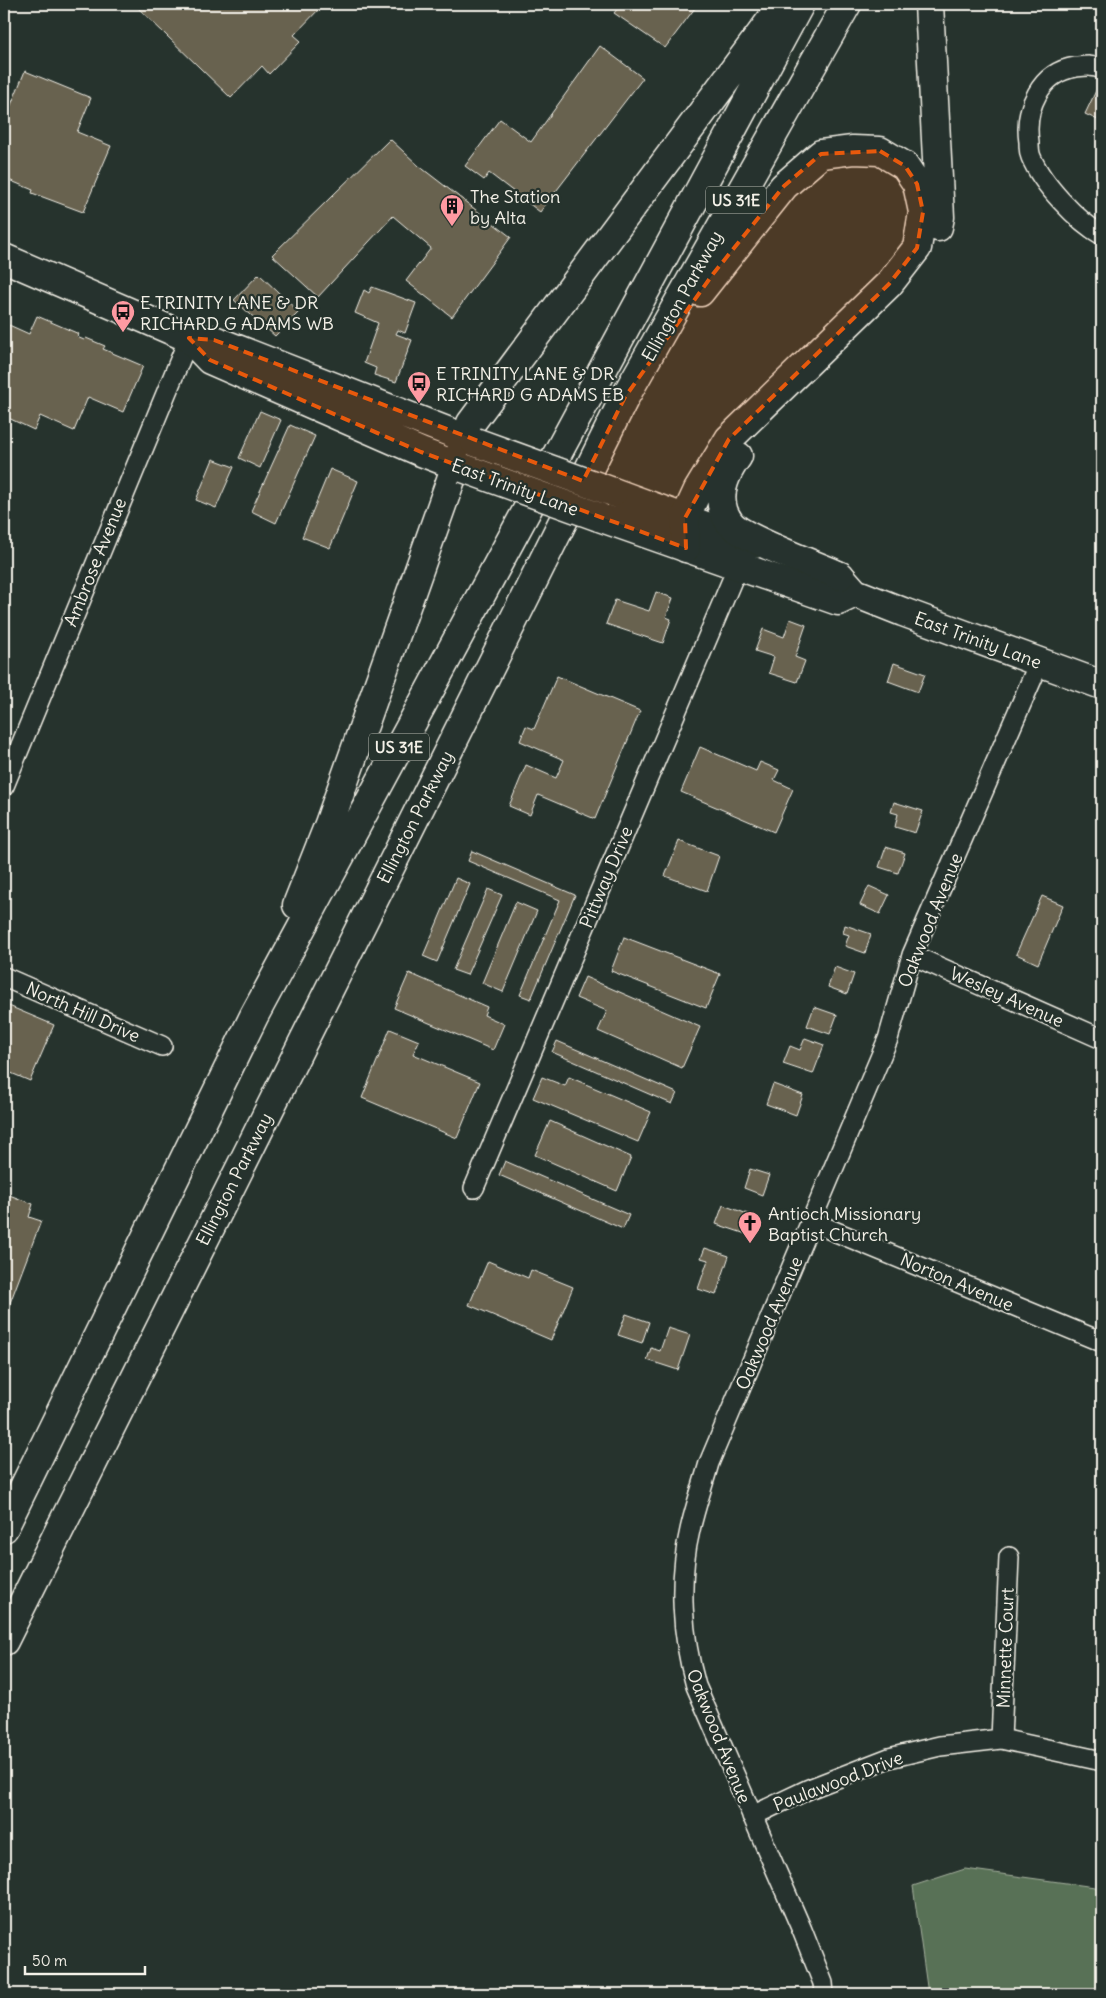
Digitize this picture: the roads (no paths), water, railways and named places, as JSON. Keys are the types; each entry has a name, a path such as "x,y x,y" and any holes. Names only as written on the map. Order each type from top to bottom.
{"main road":[{"path":"254,1016 329,824 470,440 471,423 783,4"},
{"name":"Ellington Parkway","path":"4,1528 254,1016 800,4"},
{"name":"Ellington Parkway","path":"4,1641 625,397 847,4"},
{"path":"695,522 720,494 729,469 744,449 896,299 934,251 940,217 929,4"},
{"path":"625,397 713,274 784,186 821,154 853,150 880,151 906,166 917,184 923,212 917,248 889,284 729,439 698,490 695,522 686,548"},
{"name":"East Trinity Lane","path":"5,262 188,338 214,340 470,440 695,522 1039,663 1102,685"},
{"name":"East Trinity Lane","path":"188,338 210,360 459,467 838,601 847,584"},
{"path":"720,494 724,511 730,524 748,536 847,584"}],"street":[{"path":"1102,69 1093,65 1066,68 1045,83 1035,96 1026,126 1031,156 1047,185 1089,228 1102,235"},
{"name":"Ambrose Avenue","path":"4,786 188,338"},
{"name":"Pittway Drive","path":"474,1188 738,566"},
{"name":"Oakwood Avenue","path":"824,1994 823,1983 802,1930 696,1686 689,1662 682,1589 689,1531 710,1463 888,1039 912,955 1039,663"},
{"name":"Wesley Avenue","path":"912,955 1102,1039"},
{"name":"North Hill Drive","path":"4,977 162,1046"},
{"name":"Norton Avenue","path":"812,1222 1102,1342"},
{"name":"Minnette Court","path":"1001,1740 1009,1557"},
{"name":"Paulawood Drive","path":"752,1816 809,1789 889,1758 940,1746 1001,1740 1102,1760"}],"place":[{"name":"The Station by Alta","path":"452,227"},
{"name":"E TRINITY LANE & DR RICHARD G ADAMS WB","path":"123,333"},
{"name":"E TRINITY LANE & DR RICHARD G ADAMS EB","path":"419,404"},
{"name":"Antioch Missionary Baptist Church","path":"750,1244"}]}
